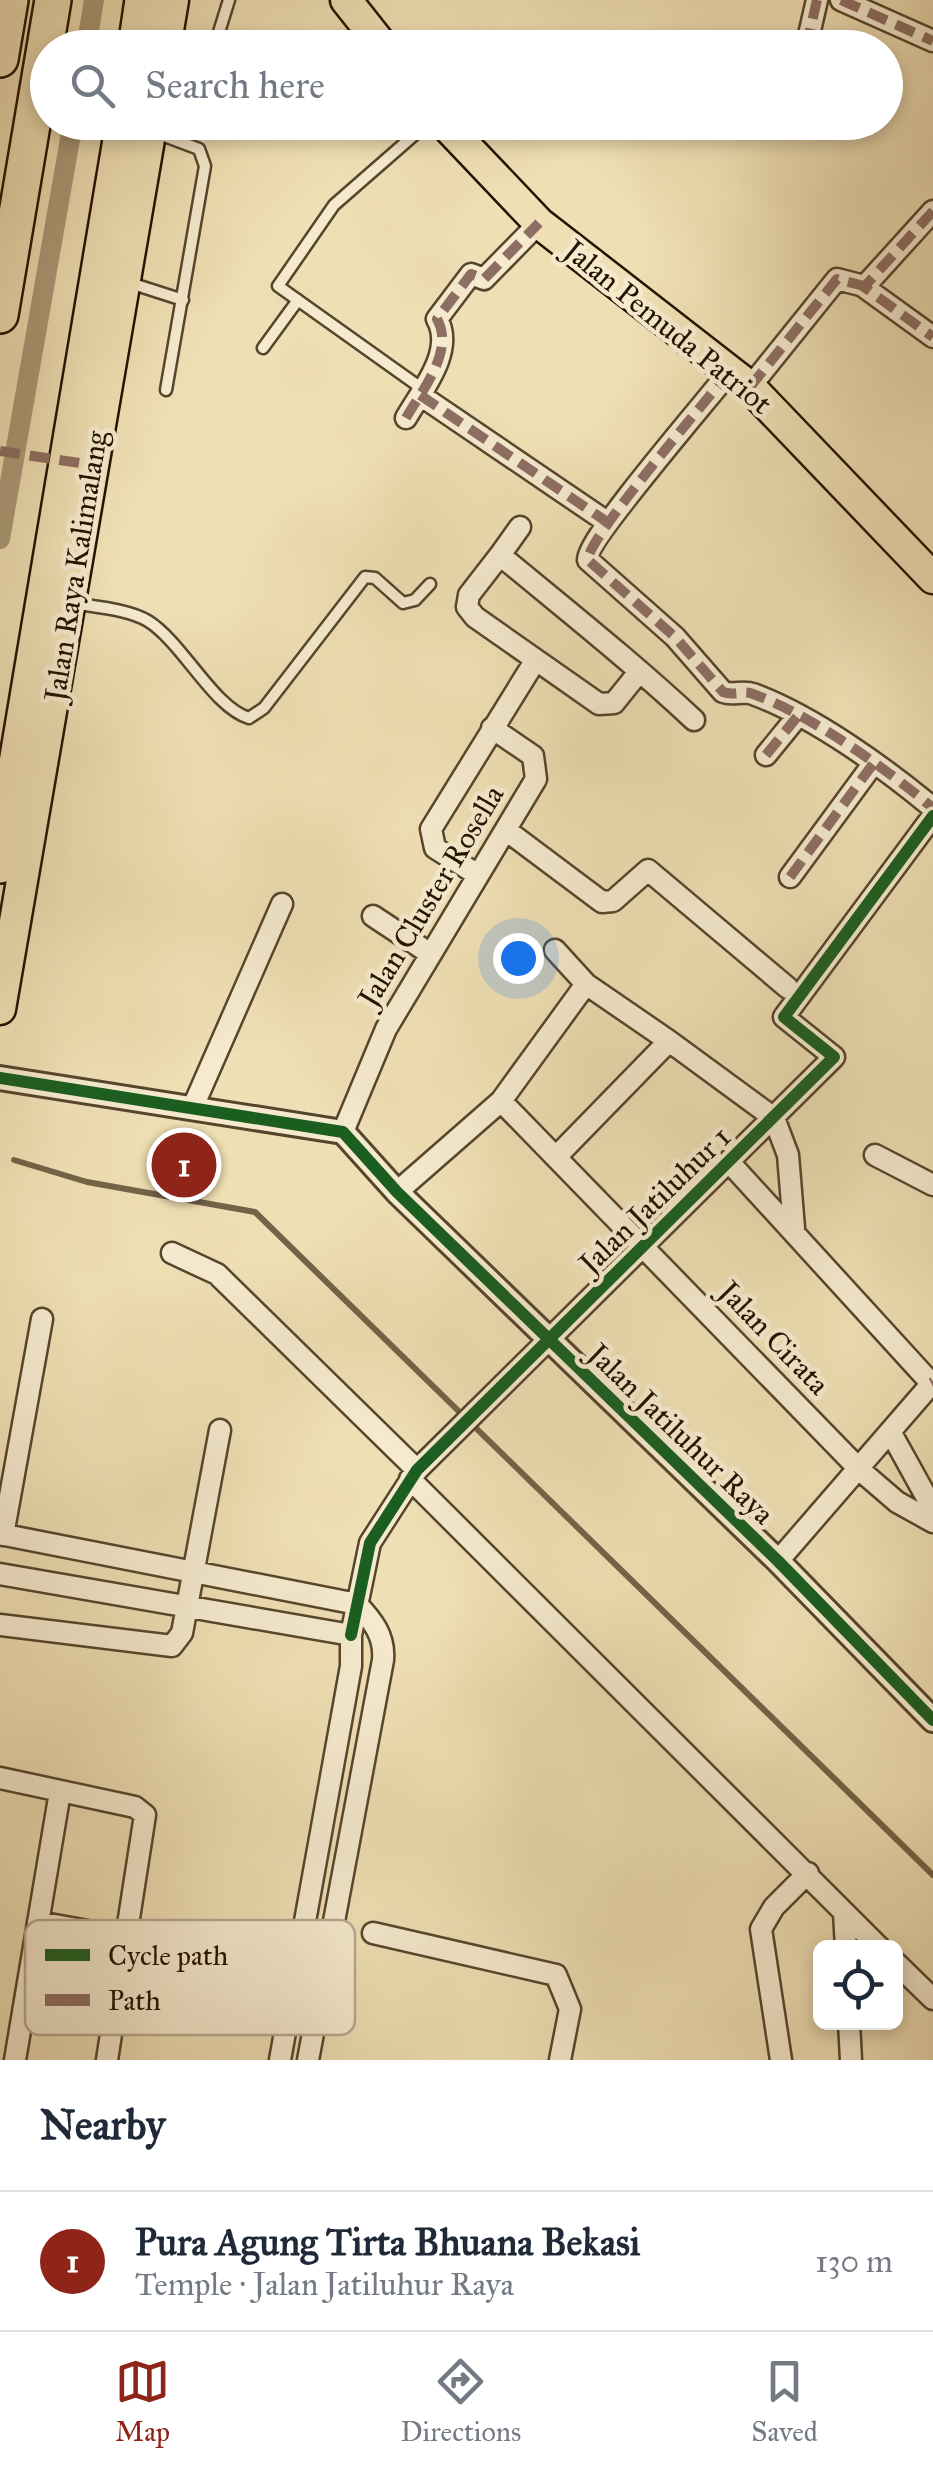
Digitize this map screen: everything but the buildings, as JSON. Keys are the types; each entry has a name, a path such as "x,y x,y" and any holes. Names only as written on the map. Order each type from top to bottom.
{"highway":[{"path":"0,59 10,0"},
{"path":"48,30 53,0"},
{"path":"144,0 152,30"},
{"path":"0,315 30,137"},
{"path":"0,865 139,140"}],"main road":[{"path":"161,30 173,0"},
{"path":"346,0 370,30"},
{"name":"Jalan Raya Kalimalang","path":"0,1009 124,280 140,140"},
{"name":"Jalan Pemuda Patriot","path":"461,140 539,223 740,379 930,571"}],"street":[{"path":"810,30 817,0"},
{"path":"840,0 872,7 933,41"},
{"path":"864,286 933,211"},
{"path":"406,418 438,364 442,335 437,318 471,274 484,278 539,223"},
{"path":"933,337 864,286 836,278 607,522 588,550 588,560 675,637 723,692 750,693 797,717 874,764 933,812"},
{"path":"422,392 607,522"},
{"path":"520,527 469,596 467,607 535,661 604,706 614,703 640,672"},
{"path":"500,555 694,720"},
{"path":"478,875 438,852 430,836 535,661"},
{"path":"766,755 797,717"},
{"name":"Jalan Cluster Rosella","path":"343,1132 374,1057 428,953 536,779 538,766 528,751 492,728"},
{"path":"790,877 874,764"},
{"name":"Jalan Jatiluhur 1","path":"306,1918 347,1686 351,1636 370,1543 413,1474 834,1057 784,1017 933,812"},
{"path":"506,830 602,902 613,901 648,870 788,988"},
{"path":"192,1109 282,904"},
{"path":"373,916 428,953"},
{"path":"554,950 586,984 774,1118 788,1155 794,1228"},
{"path":"397,1192 501,1101 576,992 586,984"},
{"path":"556,1157 670,1041"},
{"path":"0,1078 343,1132"},
{"name":"Jalan Cirata","path":"501,1101 861,1470 897,1502 933,1522"},
{"name":"Jalan Jatiluhur Raya","path":"343,1132 397,1192 778,1562 933,1720"},
{"path":"875,1156 933,1185"},
{"path":"730,1163 932,1382 861,1470 778,1562"},
{"path":"172,1253 217,1274 872,1940"},
{"path":"42,1319 2,1534 357,1604 375,1625 384,1648 379,1687 333,1920"},
{"path":"0,1624 165,1649 182,1633 220,1430"},
{"path":"891,1432 933,1509"},
{"path":"0,1574 351,1636"},
{"path":"0,1778 135,1807 145,1816 130,1920"},
{"path":"38,1920 60,1792"},
{"path":"781,2060 761,1929 774,1907 808,1873"},
{"path":"844,1912 846,1940"},
{"path":"306,1918 316,1920"},
{"path":"373,1933 556,1974 570,2009 560,2060"},
{"path":"903,1969 933,1999"},
{"path":"14,2060 25,1997"},
{"path":"850,2030 852,2060"},
{"path":"107,2060 111,2035"},
{"name":"Jalan Jatiluhur 1","path":"280,2060 285,2035"},
{"path":"308,2060 312,2035"}],"lane":[{"path":"222,30 229,0"},
{"path":"166,390 203,156 199,149 178,140"},
{"path":"408,140 334,205 278,286 422,392"},
{"path":"124,280 183,300"},
{"path":"262,348 298,300"},
{"path":"71,602 143,618 160,629 233,709 249,718 264,708 365,577 375,578 403,603 415,600 430,584"}],"waterway":[{"path":"89,30 94,0"},
{"path":"0,539 70,140"},
{"path":"14,1160 87,1182 255,1212 933,1875"}],"marked path":[{"path":"810,30 817,0"},
{"path":"841,0 933,41"},
{"path":"933,211 864,287 933,337"},
{"path":"406,418 439,357 442,344 437,319 471,274 484,279 539,223"},
{"path":"750,387 837,279 864,286"},
{"path":"730,371 626,499 588,560 675,637 723,692 753,694 800,715 871,760 933,808"},
{"path":"420,395 607,522"},
{"path":"0,451 93,465"},
{"path":"766,755 797,717"},
{"path":"790,877 873,764"}],"cycle path":[{"path":"351,1635 370,1543 417,1470 834,1057 784,1017 933,816"},
{"path":"0,1078 343,1132 397,1192 778,1561 933,1720"}],"place":[{"name":"Pura Agung Tirta Bhuana Bekasi","path":"184,1165"}]}
